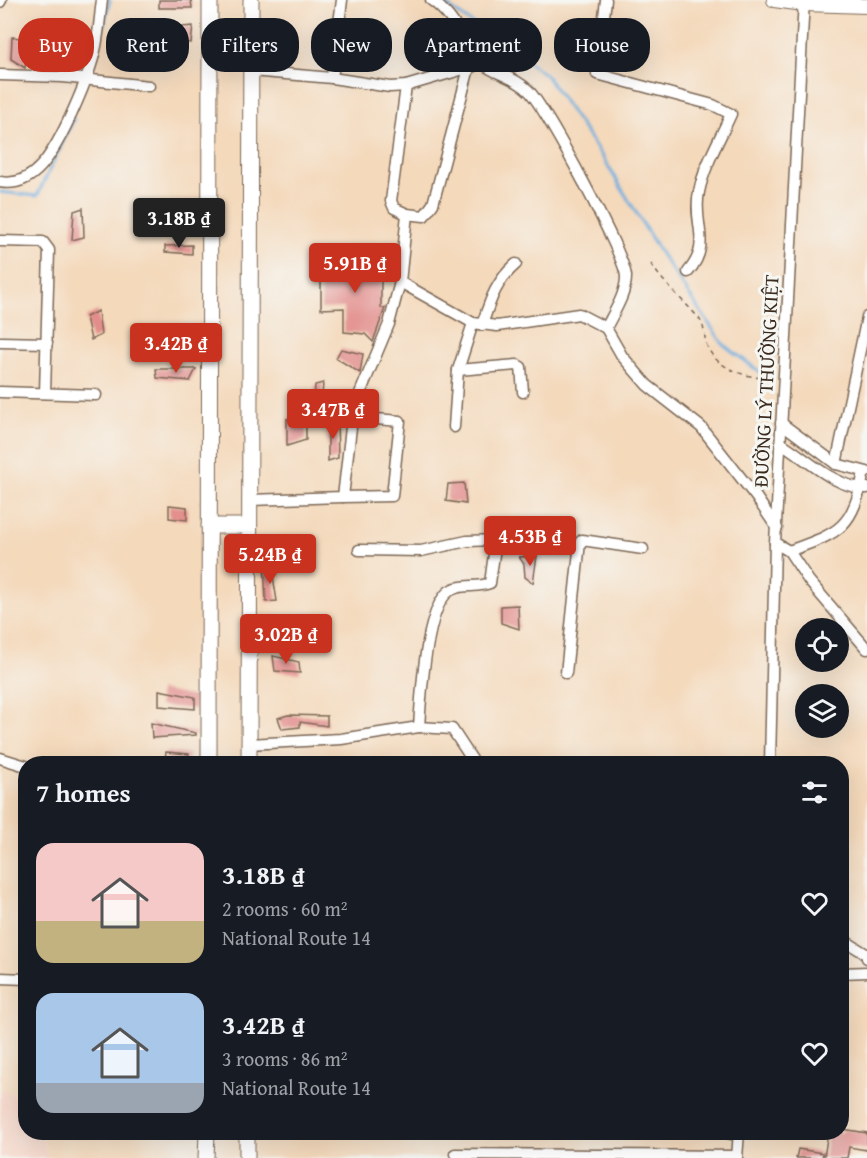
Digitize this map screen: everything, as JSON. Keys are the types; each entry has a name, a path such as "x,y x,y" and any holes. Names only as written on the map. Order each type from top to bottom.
{"highway":[{"path":"209,756 210,0"},
{"path":"251,0 251,18"},
{"path":"249,756 251,72"},
{"path":"209,526 249,526"},
{"path":"206,1158 207,1140"},
{"path":"247,1140 247,1158"}],"main road":[{"path":"774,0 867,6"}],"street":[{"path":"0,182 21,181 42,165 89,79 102,0"},
{"path":"332,78 342,0"},
{"path":"430,0 449,18"},
{"path":"606,0 597,74 713,105 731,114 699,190 698,212 702,240 697,262 688,272"},
{"name":"ĐƯỜNG LÝ THƯỜNG KIỆT","path":"770,756 775,543 804,2"},
{"path":"263,72 332,78 390,87 406,86 455,72"},
{"path":"406,86 392,201 394,208 407,214 424,216 433,204 468,72"},
{"path":"500,72 514,79 537,99 617,247 626,274 625,284 606,328"},
{"path":"0,75 89,79 149,86"},
{"path":"343,497 352,417 359,393 390,324 400,282 407,214"},
{"path":"0,241 47,244 49,250 45,393"},
{"path":"454,427 458,370 495,288 516,264"},
{"path":"400,282 477,324 496,326 579,314 606,328 622,356 647,385 700,427 756,497 777,528"},
{"path":"836,464 867,317"},
{"path":"0,342 46,343"},
{"path":"458,370 518,365 521,367 523,392"},
{"path":"0,392 96,394"},
{"path":"249,500 392,496 400,421 352,417"},
{"path":"781,423 836,464 865,472 864,488 841,528 827,537 789,551"},
{"path":"782,443 833,478 864,488"},
{"path":"419,727 431,631 437,607 452,589 490,583 496,540"},
{"path":"359,550 421,551 467,541 496,540 534,540 578,546"},
{"path":"566,673 578,546 582,540 643,549"},
{"path":"775,543 789,551 809,581 867,649"},
{"path":"249,744 341,739 419,727 452,729 470,756"},
{"path":"0,758 18,764"},
{"path":"849,943 866,954 867,958"},
{"path":"849,973 867,972"},
{"path":"0,978 18,979"},
{"path":"455,1154 737,1157 738,1140"}],"path":[{"path":"651,264 666,286 705,327 706,344 715,360 737,372 761,379 783,380"}],"shaded area":[{"path":"0,1090 8,1091 18,1098 18,1140 42,1140 48,1158 0,1158"}],"building":[{"path":"159,0 191,0 192,8 159,8"},
{"path":"189,26 193,26 191,43 189,43"},
{"path":"12,37 18,38 18,64 11,59"},
{"path":"83,208 84,237 72,240 74,211"},
{"path":"192,245 192,254 165,252 165,246"},
{"path":"348,254 376,254 376,269 381,269 381,308 385,308 373,342 365,334 344,332 344,308 321,309 321,270 348,270"},
{"path":"98,311 101,335 91,340 86,317"},
{"path":"341,349 363,354 360,373 336,358"},
{"path":"156,369 196,369 190,381 157,378"},
{"path":"323,383 322,397 314,400 315,385"},
{"path":"306,416 306,440 287,446 287,419"},
{"path":"328,419 337,419 338,458 328,461"},
{"path":"464,483 466,504 446,501 448,484"},
{"path":"169,505 187,507 187,520 169,518"},
{"path":"537,556 533,583 525,577 524,564 519,557"},
{"path":"264,563 272,570 277,601 266,602"},
{"path":"518,605 519,629 501,623 501,606"},
{"path":"273,656 299,662 300,673 275,671"},
{"path":"159,690 195,697 195,709 159,706"},
{"path":"288,715 327,716 327,726 300,722 300,727 282,729 278,718"},
{"path":"151,723 196,733 196,735 152,738"},
{"path":"166,752 189,754 189,756 165,756"},
{"path":"849,1130 867,1133 867,1150 849,1147 847,1158 824,1158 827,1140 849,1140"},
{"path":"798,1149 823,1153 822,1158 796,1158"}],"waterway":[{"path":"104,25 110,0"},
{"path":"443,3 545,74 602,156 661,254 723,344 761,373"},
{"path":"0,192 37,196 74,119"}]}
